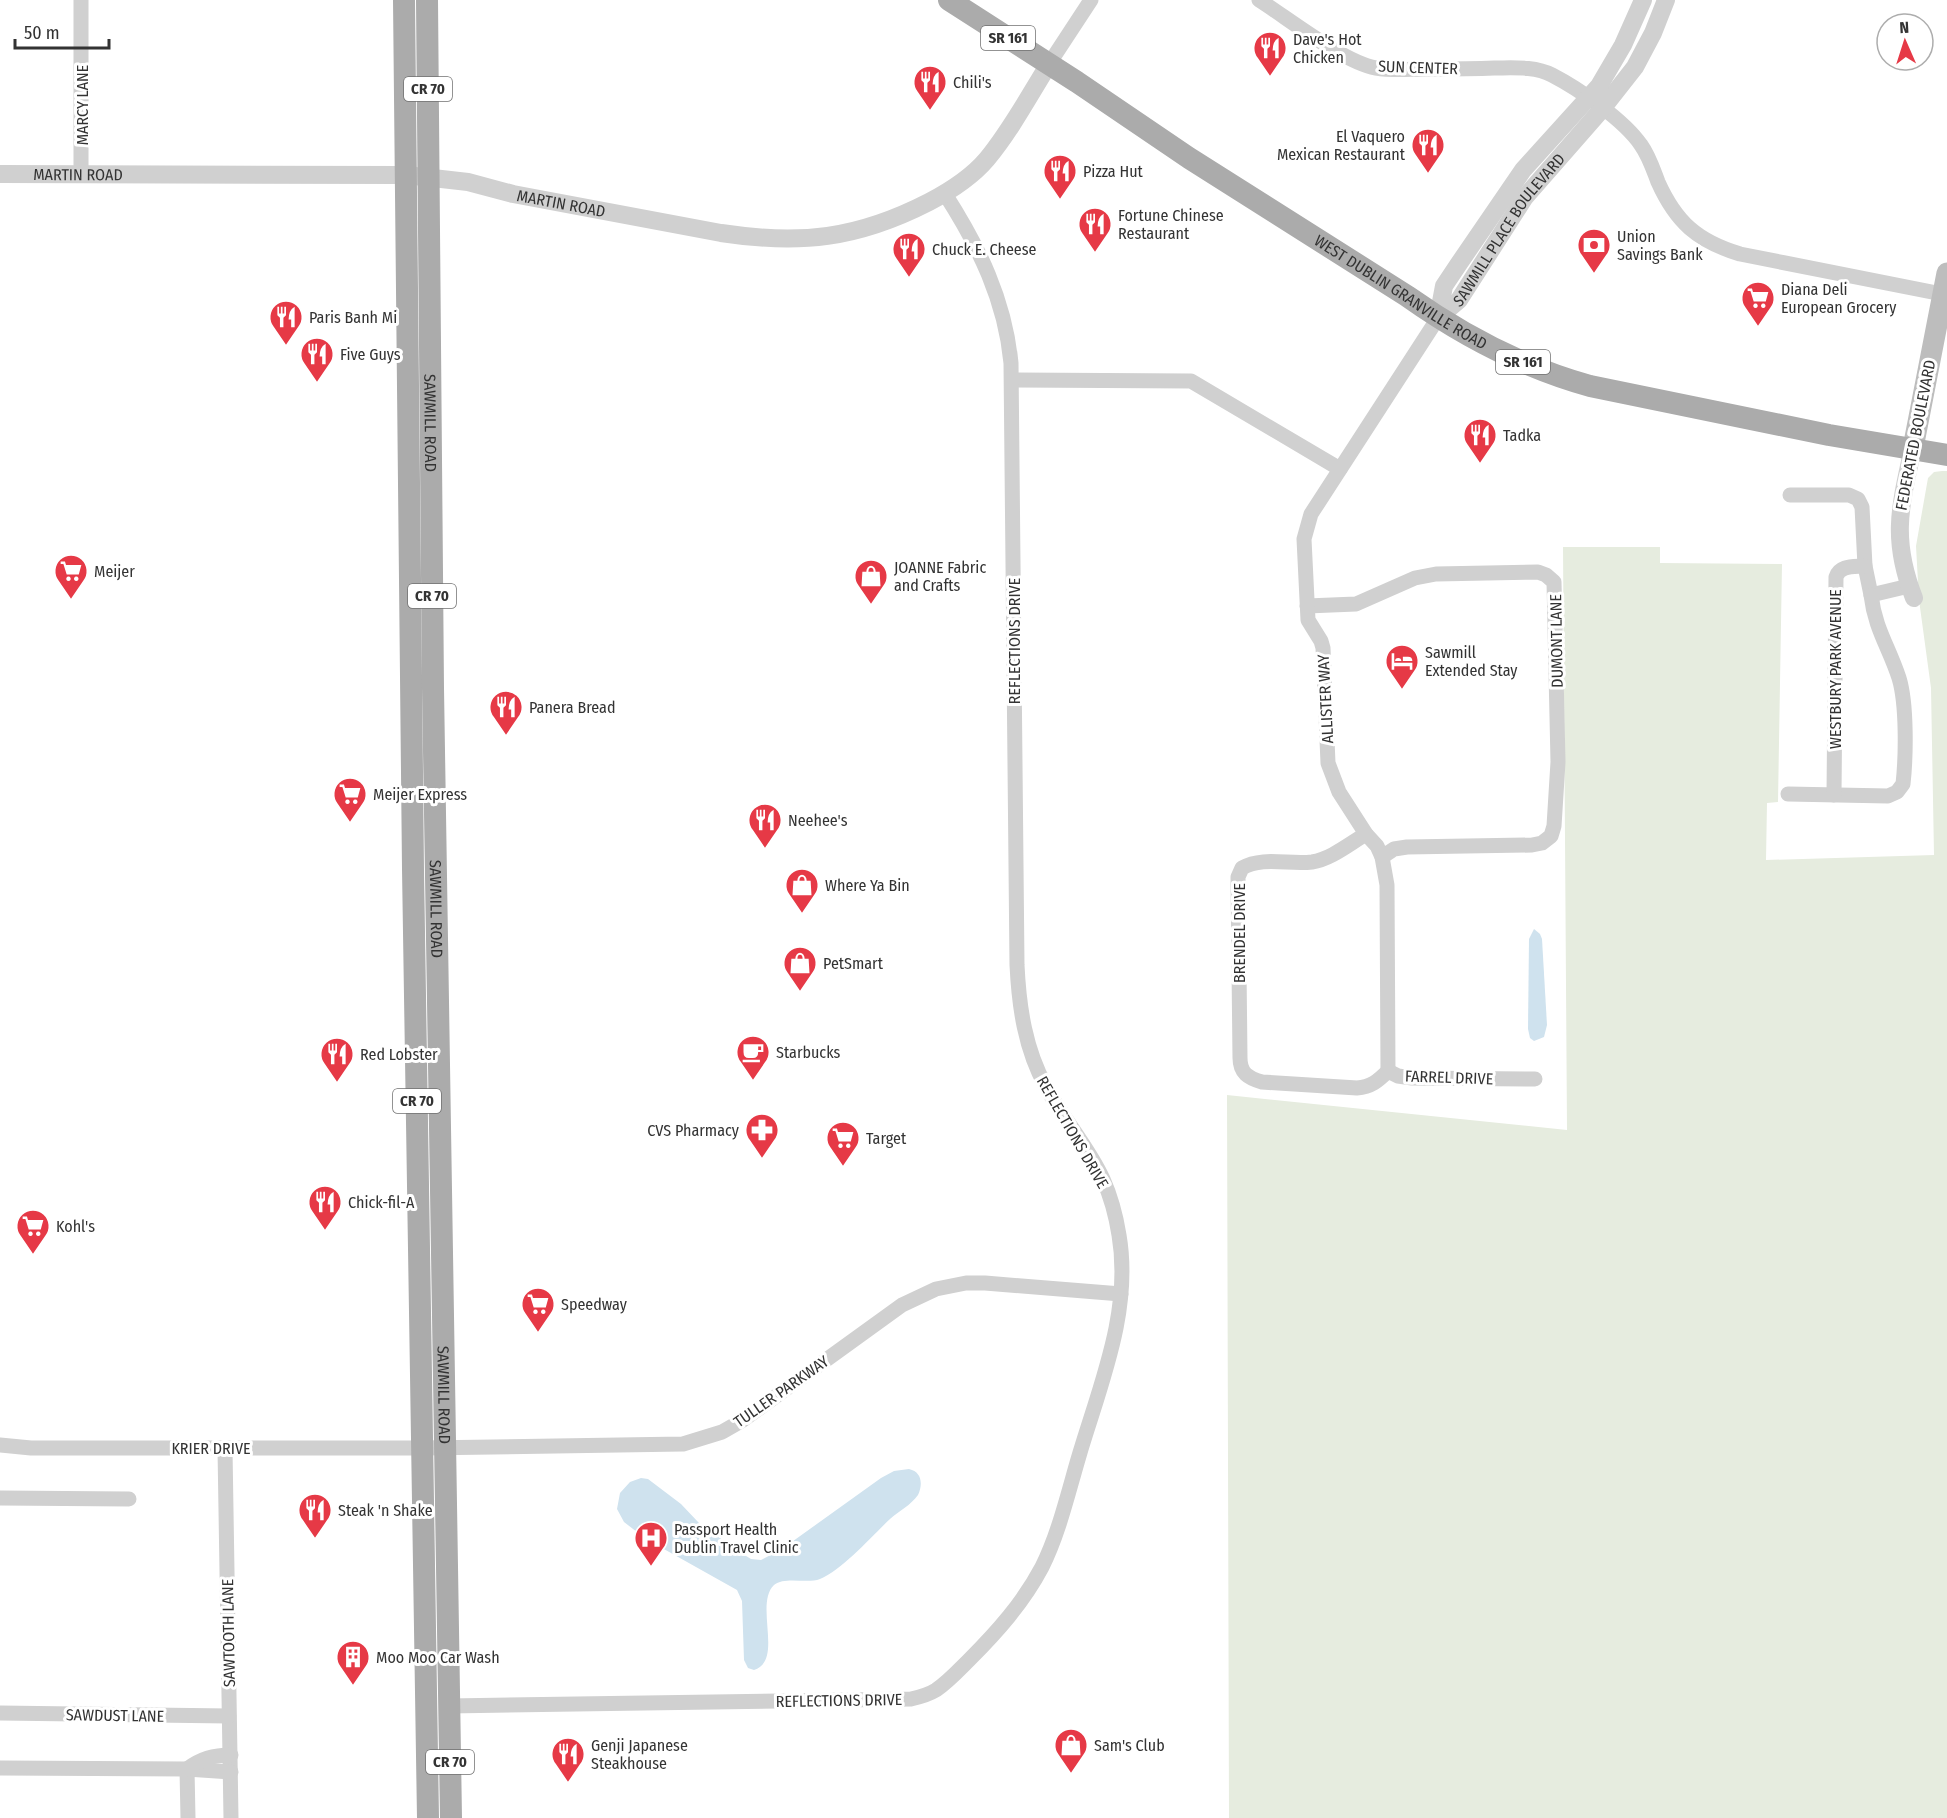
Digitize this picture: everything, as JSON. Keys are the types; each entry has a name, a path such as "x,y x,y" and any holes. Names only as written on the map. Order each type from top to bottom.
{"main road":[{"name":"SAWMILL ROAD","path":"404,0 413,887 428,1818"},
{"name":"SAWMILL ROAD","path":"427,0 433,688 451,1818"},
{"name":"WEST DUBLIN GRANVILLE ROAD","path":"950,0 1198,164 1438,318 1518,360 1567,380 1590,386 1829,435 1947,455"},
{"name":"FEDERATED BOULEVARD","path":"1913,448 1947,273"}],"street":[{"name":"MARCY LANE","path":"81,0 81,174"},
{"path":"1049,64 1091,0"},
{"name":"SUN CENTER","path":"1259,0 1346,56 1376,68 1533,69 1550,74 1625,127 1642,146 1666,198 1682,223 1718,248 1942,294"},
{"name":"SAWMILL PLACE BOULEVARD","path":"1595,104 1643,0"},
{"name":"SAWMILL PLACE BOULEVARD","path":"1438,318 1444,286 1495,208 1523,170 1595,104 1642,55 1666,0"},
{"name":"MARTIN ROAD","path":"0,174 406,175 468,182 513,194 721,233 782,240 835,236 890,220 945,194 963,182 987,160 1049,64"},
{"name":"REFLECTIONS DRIVE","path":"449,1706 921,1697 938,1689 994,1635 1030,1589 1043,1565 1062,1514 1115,1333 1121,1294 1119,1236 1103,1178 1037,1070 1024,1028 1018,987 1012,380 1007,332 996,290 974,242 945,194"},
{"name":"ALLISTER WAY","path":"1388,1071 1387,885 1382,856 1377,846 1366,834 1339,792 1331,773 1325,720 1325,658 1321,641 1308,621 1305,530 1311,514 1438,318"},
{"path":"1012,380 1191,381 1340,469"},
{"name":"FEDERATED BOULEVARD","path":"1911,592 1901,556 1899,516 1913,448"},
{"name":"WESTBURY PARK AVENUE","path":"1790,495 1849,495 1858,499 1862,507 1864,566 1874,619 1902,691 1903,784 1897,792 1888,796 1834,795 1836,578 1843,568 1864,566"},
{"name":"DUMONT LANE","path":"1307,606 1356,604 1415,578 1436,574 1538,572 1554,582 1558,744 1554,826 1551,836 1542,843 1532,846 1407,847 1394,849 1382,856"},
{"path":"1871,595 1911,592"},
{"path":"1788,794 1834,795"},
{"name":"BRENDEL DRIVE","path":"1262,1082 1244,1074 1240,1066 1238,877 1242,868 1259,862 1300,863 1323,859 1366,834"},
{"name":"FARREL DRIVE","path":"1262,1082 1357,1088 1368,1087 1388,1071 1398,1076 1412,1078 1535,1079"},
{"name":"TULLER PARKWAY","path":"423,1448 664,1444 699,1440 722,1432 743,1420 902,1305 936,1289 952,1285 985,1283 1121,1294"},
{"name":"KRIER DRIVE","path":"0,1445 31,1448 423,1448"},
{"name":"SAWTOOTH LANE","path":"225,1449 231,1818"},
{"path":"0,1498 129,1500"},
{"name":"SAWDUST LANE","path":"0,1713 230,1716"},
{"path":"187,1769 200,1760 218,1755 231,1755"},
{"path":"0,1768 187,1769 231,1772"},
{"path":"187,1769 188,1818"}],"shaded area":[{"path":"1947,471 1947,1818 1229,1818 1227,1095 1567,1130 1563,547 1660,547 1660,563 1782,564 1778,802 1767,803 1766,860 1934,855 1931,688 1919,600 1916,546 1928,478 1934,472"}],"water":[{"path":"1534,929 1542,939 1547,1025 1544,1037 1534,1041 1530,1038 1528,1029 1529,939"},
{"path":"909,1469 919,1476 921,1487 918,1495 847,1561 820,1579 790,1580 774,1585 767,1605 767,1656 763,1665 754,1670 748,1668 744,1660 742,1601 737,1590 646,1539 624,1522 617,1509 620,1493 630,1482 641,1478 648,1479 681,1504 699,1523 738,1551 751,1559 761,1560 782,1549 881,1478 894,1471"}],"place":[{"name":"Dave's Hot Chicken","path":"1270,77"},
{"name":"Chili's","path":"930,111"},
{"name":"El Vaquero Mexican Restaurant","path":"1428,174"},
{"name":"Pizza Hut","path":"1060,200"},
{"name":"Fortune Chinese Restaurant","path":"1095,253"},
{"name":"Union Savings Bank","path":"1594,274"},
{"name":"Chuck E. Cheese","path":"909,278"},
{"name":"Diana Deli European Grocery","path":"1758,327"},
{"name":"Paris Banh Mi","path":"286,346"},
{"name":"Five Guys","path":"317,383"},
{"name":"Tadka","path":"1480,464"},
{"name":"Meijer","path":"71,600"},
{"name":"JOANNE Fabric and Crafts","path":"871,605"},
{"name":"Sawmill Extended Stay","path":"1402,690"},
{"name":"Panera Bread","path":"506,736"},
{"name":"Meijer Express","path":"350,823"},
{"name":"Neehee's","path":"765,849"},
{"name":"Where Ya Bin","path":"802,914"},
{"name":"PetSmart","path":"800,992"},
{"name":"Starbucks","path":"753,1081"},
{"name":"Red Lobster","path":"337,1083"},
{"name":"CVS Pharmacy","path":"762,1159"},
{"name":"Target","path":"843,1167"},
{"name":"Chick-fil-A","path":"325,1231"},
{"name":"Kohl's","path":"33,1255"},
{"name":"Speedway","path":"538,1333"},
{"name":"Steak 'n Shake","path":"315,1539"},
{"name":"Passport Health Dublin Travel Clinic","path":"651,1567"},
{"name":"Moo Moo Car Wash","path":"353,1686"},
{"name":"Sam's Club","path":"1071,1774"},
{"name":"Genji Japanese Steakhouse","path":"568,1783"}]}
